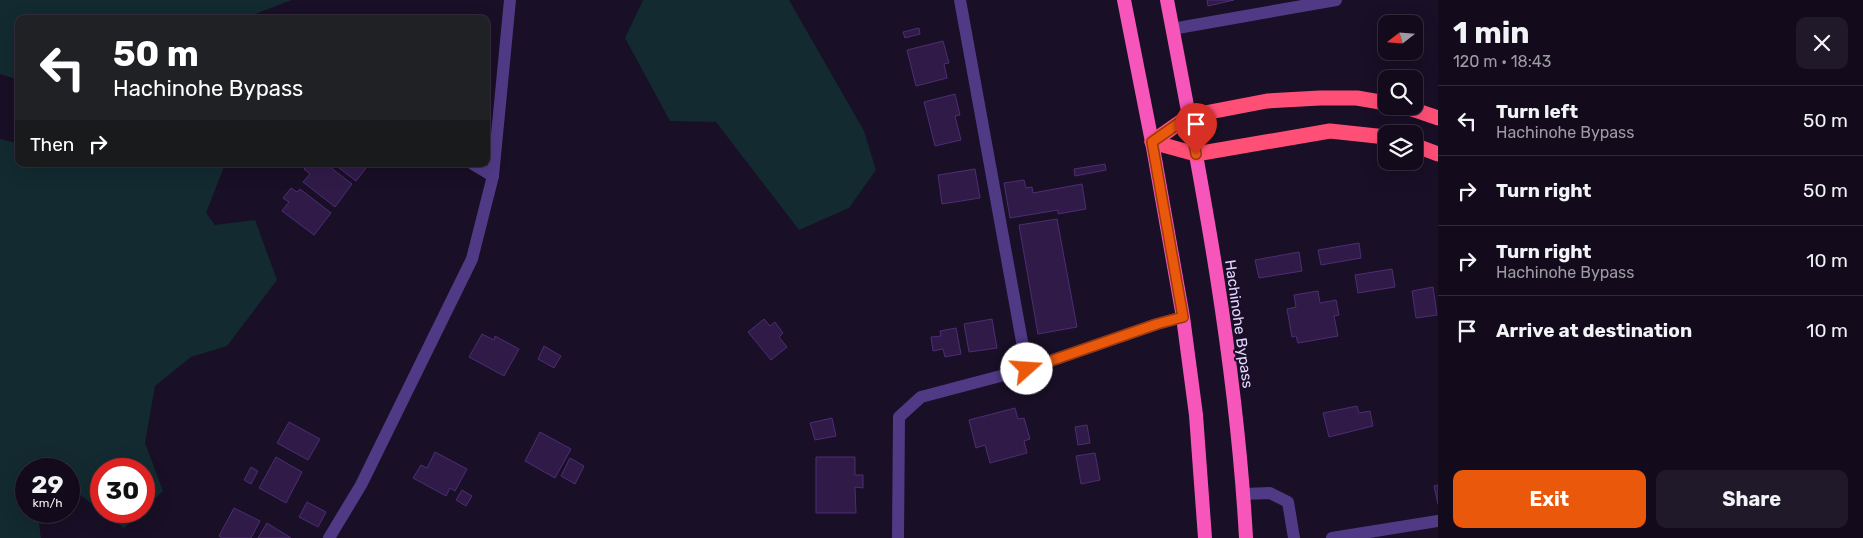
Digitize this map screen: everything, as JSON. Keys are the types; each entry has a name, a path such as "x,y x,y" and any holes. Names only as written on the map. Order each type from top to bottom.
{"highway":[{"path":"1124,0 1152,142 1183,317 1196,415 1205,538"},
{"name":"Hachinohe Bypass","path":"1166,0 1196,154 1222,305 1244,494 1246,538"},
{"path":"1152,142 1189,116 1267,101 1358,98 1378,102"},
{"path":"1423,113 1438,118"},
{"path":"1152,142 1196,154 1330,131 1378,136"},
{"path":"1423,148 1438,154"}],"street":[{"path":"328,538 361,485 472,259 493,176 510,0"},
{"path":"960,0 1027,369"},
{"path":"1172,29 1336,0"},
{"path":"478,167 493,176"},
{"path":"898,538 899,417 921,397 1027,369 1157,324 1183,317"},
{"path":"1244,494 1270,493 1288,502 1294,538"},
{"path":"1332,538 1438,521"}],"green space":[{"path":"0,0 292,0 253,15 15,15 15,79 0,74"},
{"path":"643,0 789,0 864,131 876,170 849,208 799,230 716,122 670,121 625,38"},
{"path":"0,139 15,142 15,167 224,167 206,213 215,225 255,220 277,280 227,346 191,357 155,386 145,443 151,458 90,458 90,502 80,495 80,458 15,458 15,523 39,523 41,538 0,538"},
{"path":"155,470 163,491 155,499"},
{"path":"117,523 129,523 124,528"}],"building":[{"path":"1207,0 1234,0 1208,6"},
{"path":"919,28 920,34 905,38 903,32"},
{"path":"943,41 949,63 944,64 947,78 916,86 907,50"},
{"path":"955,94 960,115 955,116 961,140 935,146 924,102"},
{"path":"1105,164 1106,170 1075,176 1074,169"},
{"path":"306,167 330,167 352,184 335,207 303,182 310,174 304,169"},
{"path":"338,167 367,167 356,181"},
{"path":"975,169 980,198 942,204 938,175"},
{"path":"1024,180 1026,188 1032,187 1033,193 1082,184 1086,209 1058,214 1058,210 1010,218 1004,183"},
{"path":"291,188 297,192 300,189 331,213 314,235 282,211 289,202 283,198"},
{"path":"1057,219 1077,327 1038,334 1019,225"},
{"path":"1359,243 1361,258 1321,265 1318,250"},
{"path":"1299,252 1302,271 1259,278 1255,260"},
{"path":"1392,269 1395,287 1358,293 1355,275"},
{"path":"1433,287 1437,315 1416,318 1412,291"},
{"path":"1318,291 1320,303 1336,300 1339,315 1334,316 1338,336 1298,343 1296,336 1292,337 1287,309 1296,307 1294,295"},
{"path":"764,319 770,326 775,322 783,333 779,337 787,347 771,360 748,332"},
{"path":"992,319 997,348 969,352 964,324"},
{"path":"956,328 961,354 945,357 943,349 933,351 931,337 941,336 940,331"},
{"path":"482,334 494,340 495,336 519,349 504,376 469,357"},
{"path":"544,346 561,356 554,368 538,359"},
{"path":"1357,406 1359,413 1370,411 1373,426 1329,437 1323,413"},
{"path":"1015,408 1018,419 1024,418 1030,439 1024,441 1027,453 990,463 985,445 976,448 969,420"},
{"path":"832,418 836,436 815,440 810,423"},
{"path":"289,422 320,439 308,460 277,443"},
{"path":"1087,425 1090,443 1078,445 1075,427"},
{"path":"540,432 571,449 555,478 525,461"},
{"path":"435,452 467,469 455,491 450,488 446,496 413,478 421,465 427,468"},
{"path":"1095,453 1100,480 1081,484 1076,456"},
{"path":"276,457 302,472 286,503 259,488"},
{"path":"816,457 855,457 855,475 863,475 863,488 855,487 856,513 816,513"},
{"path":"570,458 584,466 575,484 561,476"},
{"path":"251,467 258,471 251,484 244,480"},
{"path":"1438,485 1438,504 1434,486"},
{"path":"462,490 472,496 466,506 456,500"},
{"path":"307,502 326,512 318,527 299,517"},
{"path":"234,508 260,521 251,538 222,538 219,536"},
{"path":"267,523 291,538 258,538"}],"route":[{"path":"1027,369 1157,324 1183,317 1152,142 1189,116 1196,154"}]}
